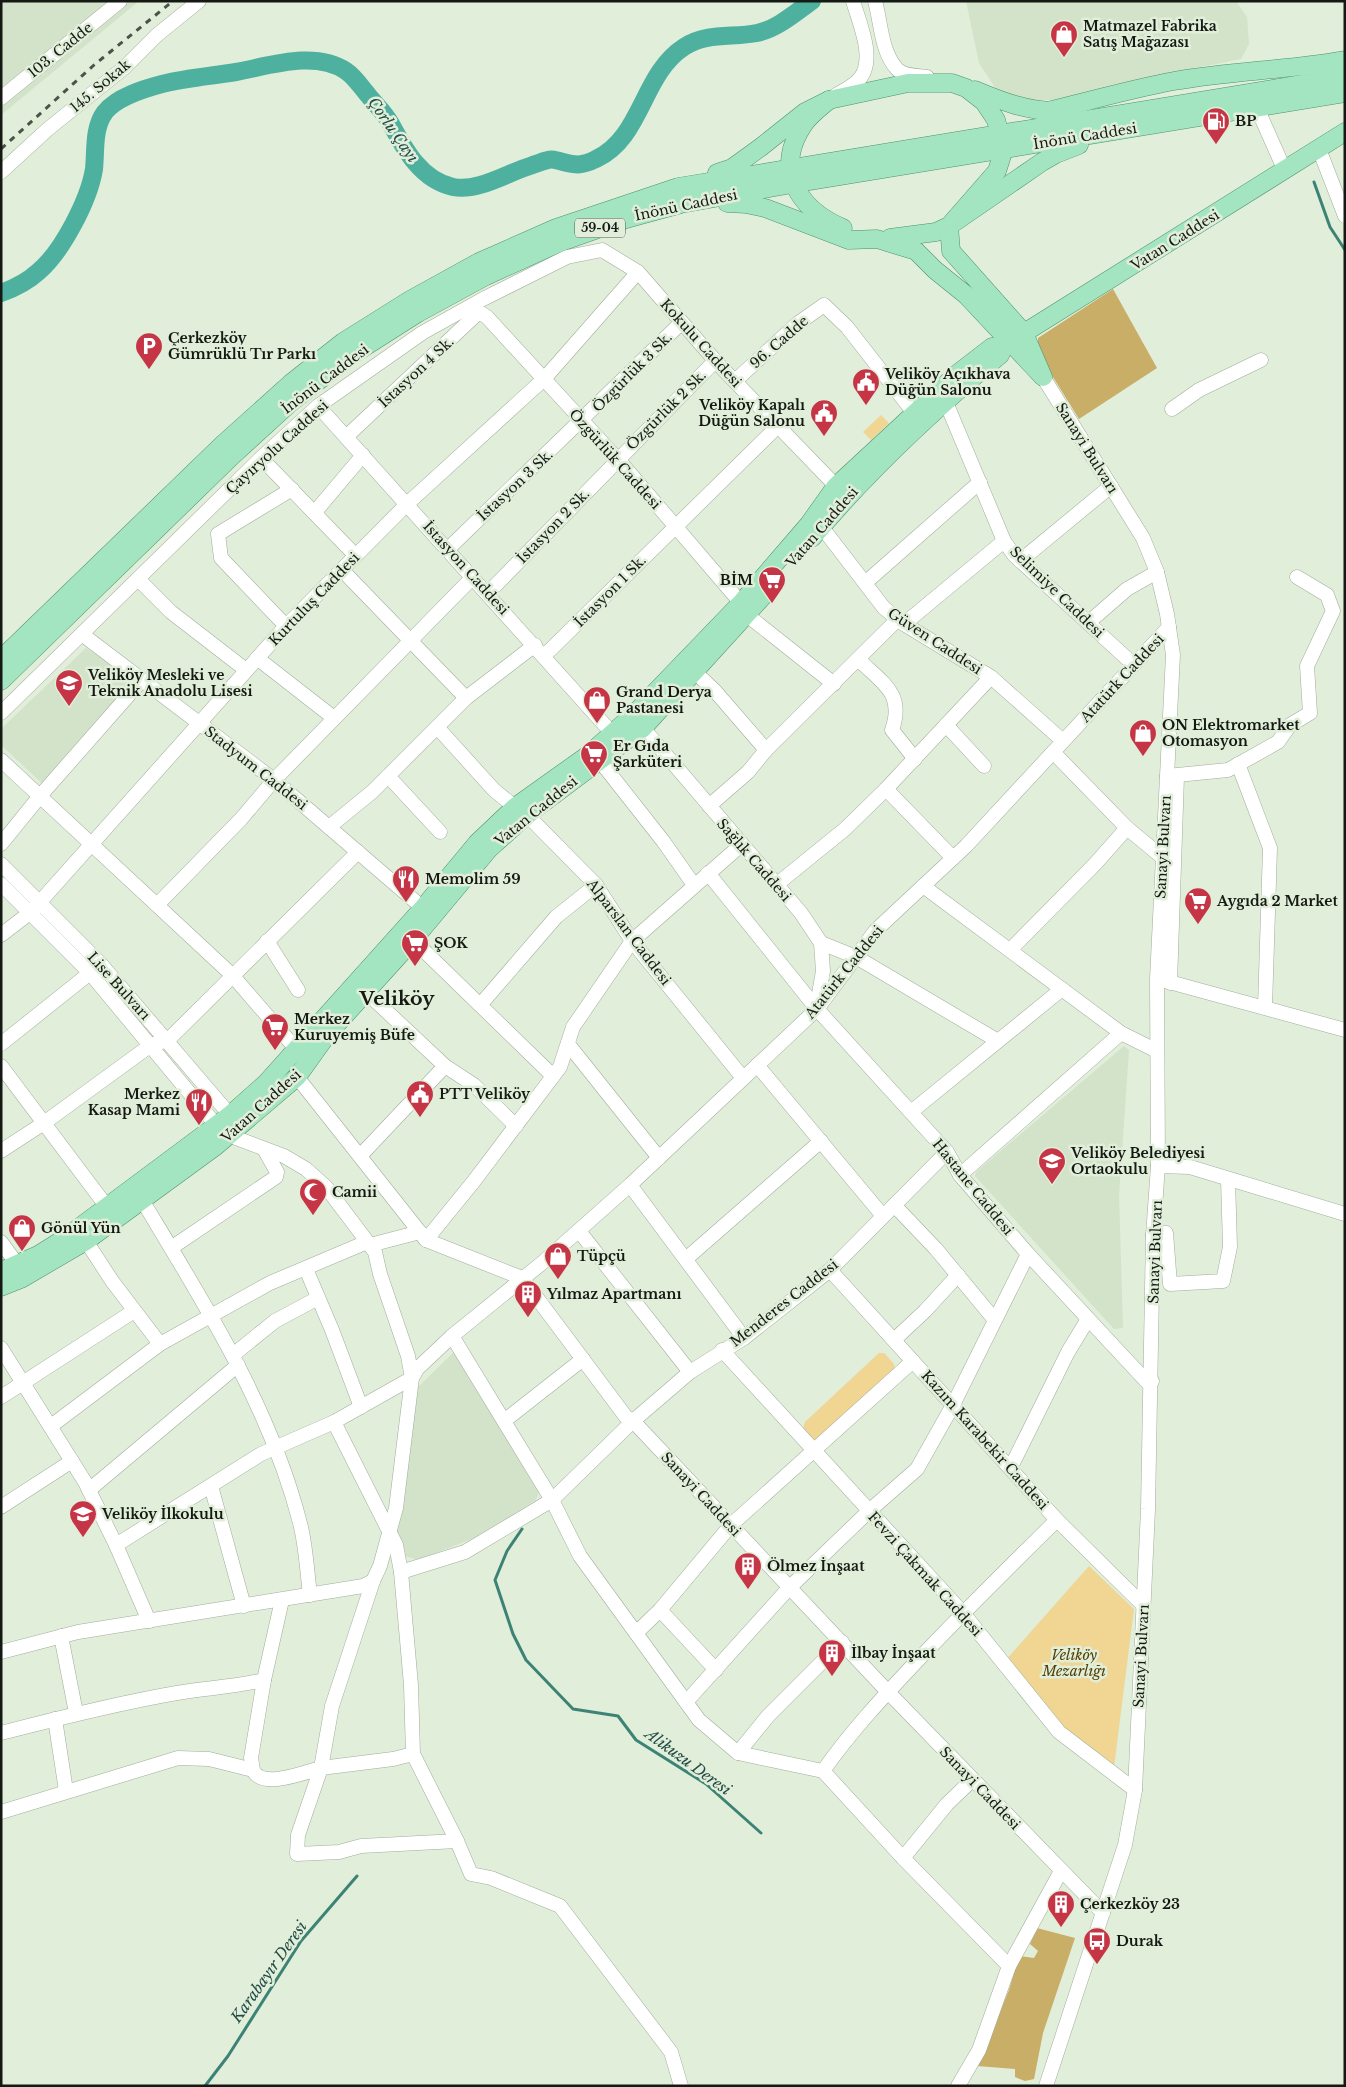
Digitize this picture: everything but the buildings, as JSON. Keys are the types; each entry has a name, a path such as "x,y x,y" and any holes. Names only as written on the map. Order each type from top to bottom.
{"main road":[{"path":"1048,112 1174,81 1239,72 1302,67 1345,60"},
{"name":"59-04","path":"1182,112 1345,77"},
{"path":"952,83 966,88 984,102 996,120 1002,142 997,171 949,226 951,251 1013,340 1043,377"},
{"path":"678,186 732,168 805,112 829,100 900,85 952,83 1008,103 1048,112 1182,112"},
{"name":"İnönü Caddesi","path":"1,681 232,456 290,403 352,355 418,313 494,272 571,238 626,219 792,175 1182,112 1257,108 1345,93"},
{"path":"829,100 804,122 792,145 792,175 805,204 828,221 877,240 916,251 1013,340"},
{"path":"681,204 746,204 765,208 849,240 877,240 936,232 949,226 1056,154 1072,147 1182,112"},
{"name":"Vatan Caddesi","path":"1,1271 18,1264 65,1238 225,1125 297,1077 327,1035 413,940 521,811 588,755 627,730 694,671 744,609 836,486 957,374 992,347 1013,340 1345,132"},
{"name":"59-04","path":"1,659 280,391 343,342 410,300 479,262 556,228 678,186 792,175"},
{"name":"Vatan Caddesi","path":"1,1287 21,1279 86,1242 142,1200 225,1125 297,1050 424,908 477,843 521,811 600,761 627,730 744,609 849,493 946,400 1000,355 1013,340"}],"street":[{"name":"103. Cadde","path":"1,98 120,1"},
{"name":"145. Sokak","path":"1,172 48,129 125,67 157,35 199,1"},
{"path":"875,1 887,51 897,70 913,76 952,83"},
{"path":"829,100 854,85 862,76 866,59 853,2"},
{"path":"1257,108 1285,171"},
{"path":"1319,149 1345,216"},
{"name":"Kokulu Caddesi","path":"602,250 619,258 638,272 715,360 777,427 836,486"},
{"name":"Çayıryolu Caddesi","path":"1,713 83,635 261,458 318,406 422,333 483,299 567,257 602,250"},
{"name":"Kurtuluş Caddesi","path":"1,935 31,912 286,626 407,504 544,379 638,272"},
{"name":"96. Cadde","path":"735,381 797,324 824,305 847,327 914,413"},
{"name":"İstasyon 4 Sk.","path":"346,437 479,312 487,317"},
{"name":"Özgürlük Caddesi","path":"487,317 617,460 744,609 834,684"},
{"name":"Özgürlük 3 Sk.","path":"582,421 681,323"},
{"name":"Özgürlük 2 Sk.","path":"617,460 715,360"},
{"path":"1172,409 1199,390 1261,360"},
{"name":"Sanayi Bulvarı","path":"1043,377 1143,538 1157,572 1174,654 1172,776 1162,857 1163,981 1157,1050 1158,1166 1153,1235 1152,1381 1134,1790 1125,1845 1046,2086"},
{"name":"Selimiye Caddesi","path":"946,400 1004,541 1020,561 1134,665"},
{"name":"İstasyon Caddesi","path":"318,406 544,656 627,730"},
{"name":"İstasyon 3 Sk.","path":"448,549 582,421"},
{"name":"İstasyon 1 Sk.","path":"544,656 777,427"},
{"path":"315,512 363,455"},
{"path":"261,458 356,556"},
{"name":"İstasyon 2 Sk.","path":"488,593 617,460"},
{"path":"865,583 980,482"},
{"path":"1020,561 1111,486"},
{"path":"286,626 221,558 218,534 292,489"},
{"name":"Güven Caddesi","path":"821,526 884,608 901,621 991,677 1063,741"},
{"path":"708,806 748,772 766,750 858,659 901,621 1004,541"},
{"path":"342,570 466,698"},
{"path":"1088,623 1128,589 1157,572"},
{"path":"157,905 241,819 274,780 473,577"},
{"path":"1297,577 1327,595 1333,611 1307,666 1310,713 1290,725 1278,742 1228,770 1172,776 1163,981 1345,1030"},
{"path":"139,580 171,612 246,670"},
{"name":"Atatürk Caddesi","path":"116,1544 261,1454 334,1422 418,1375 452,1336 579,1231 817,1009 876,930 953,858 1169,627"},
{"name":"Stadyum Caddesi","path":"83,635 274,780 424,908"},
{"path":"330,827 388,776 466,698 535,645"},
{"path":"257,658 334,718"},
{"path":"858,659 894,694 897,716 892,730 915,759"},
{"path":"694,671 716,691 766,750"},
{"path":"776,885 845,828 886,789 991,677"},
{"path":"1,844 40,796 142,680"},
{"path":"946,725 984,766"},
{"name":"Alparslan Caddesi","path":"437,727 494,790 521,811 596,884 632,941 743,1078"},
{"name":"Sağlık Caddesi","path":"627,730 708,806 801,913 821,944 823,971 817,1009"},
{"path":"1053,752 1127,828 1162,857"},
{"path":"1,760 232,975 297,1050"},
{"path":"600,761 663,841 694,885"},
{"path":"1238,764 1270,848 1265,1007"},
{"path":"388,776 440,832"},
{"path":"886,789 953,858"},
{"path":"1010,950 1095,864 1127,828"},
{"path":"51,1426 160,1344 270,1283 368,1244 423,1236 516,1126 560,1067 574,1027 632,941 741,845"},
{"path":"1,1151 44,1123 151,1044 168,1040 215,996 232,975 358,852"},
{"name":"Lise Bulvarı","path":"1,864 40,900 96,959 168,1040 225,1125"},
{"name":"Hastane Caddesi","path":"708,873 817,1009 947,1152 960,1175 1028,1254 1147,1382 1152,1381"},
{"name":"Lise Bulvarı","path":"1,884 90,973 151,1044 225,1125"},
{"path":"481,1004 556,917 596,884"},
{"path":"923,886 1121,1033 1157,1050"},
{"path":"413,940 553,1076"},
{"path":"267,941 298,990"},
{"path":"821,944 856,957 998,1041"},
{"path":"1,1044 90,973 96,959"},
{"path":"911,1112 1062,988"},
{"path":"366,992 445,1066 474,1085 516,1126"},
{"path":"960,1175 1121,1033"},
{"path":"568,1044 659,1158"},
{"path":"757,1065 883,1216"},
{"path":"1,1066 107,1207"},
{"path":"360,1156 445,1066"},
{"path":"297,1077 423,1236 522,1278"},
{"path":"225,1125 264,1148 284,1156 313,1175 326,1187 375,1252 380,1274 408,1356 418,1375 390,1534 332,1706 321,1768 298,1835 297,1854 339,1852 361,1846 457,1841"},
{"path":"687,1258 821,1141"},
{"path":"171,1248 276,1177 277,1172 264,1148"},
{"name":"Menderes Caddesi","path":"401,1572 465,1552 552,1500 633,1421 690,1372 722,1350 744,1338 830,1270 947,1152"},
{"path":"1158,1166 1190,1167 1345,1214"},
{"path":"1153,1235 1166,1233 1170,1284 1223,1280 1230,1247 1228,1179"},
{"path":"630,1185 687,1258 744,1338"},
{"path":"142,1200 212,1316 276,1448 300,1525 310,1595"},
{"path":"894,1205 936,1249 994,1320"},
{"path":"579,1231 690,1372"},
{"path":"1,1242 18,1264"},
{"path":"86,1242 134,1311 160,1344"},
{"path":"686,1702 789,1588 869,1511 917,1470 953,1406 1028,1254"},
{"path":"306,1269 360,1407"},
{"name":"Kazım Karabekir Caddesi","path":"830,1270 1011,1467 1057,1520 1143,1605"},
{"path":"894,1340 925,1311 958,1275"},
{"name":"Sanayi Caddesi","path":"522,1278 626,1417 633,1421 972,1780 1103,1913"},
{"path":"1153,1279 1170,1278"},
{"path":"88,1490 235,1360 275,1321 318,1298"},
{"path":"1,1397 134,1311"},
{"path":"1011,1467 1068,1352 1088,1319"},
{"path":"452,1336 552,1500 580,1556 699,1720 738,1753 823,1771 903,1858 1009,1966"},
{"path":"1,1348 51,1426 88,1490 116,1544 149,1621"},
{"name":"Fevzi Çakmak Caddesi","path":"722,1350 963,1613 1059,1732 1134,1790"},
{"path":"504,1421 583,1358"},
{"path":"636,1633 660,1610 731,1525 913,1361"},
{"path":"334,1422 396,1545 401,1572 411,1684 413,1754 457,1841 471,1874 491,1878 560,1906 671,2052 681,2086"},
{"path":"1,1507 72,1461"},
{"path":"211,1486 244,1606"},
{"path":"823,1771 842,1745 888,1692 963,1613 1057,1520"},
{"path":"1,1652 61,1636 363,1586 373,1580"},
{"path":"282,1600 253,1735 251,1758 253,1770 258,1776 268,1780 321,1768 393,1759 413,1754"},
{"path":"660,1610 716,1670"},
{"path":"61,1636 76,1713"},
{"path":"738,1753 768,1716 842,1642"},
{"path":"1,1733 76,1713 178,1693 239,1686 264,1680"},
{"path":"55,1719 66,1791"},
{"path":"1,1812 178,1758 209,1759 253,1770"},
{"path":"903,1858 947,1804 972,1780"},
{"path":"958,2086 979,2050 1009,1966 1061,1871"}],"shaded area":[{"path":"1,1 139,1 1,115"},
{"path":"966,1 1236,1 1247,17 1249,44 1241,59 1111,85 1064,100 1031,100 998,92 979,63"},
{"path":"1113,289 1157,368 1079,419 1038,353 1038,338"},
{"name":"Veliköy Mesleki ve Teknik Anadolu Lisesi","path":"86,648 105,660 133,685 46,787 1,745 1,729"},
{"name":"Veliköy Belediyesi Ortaokulu","path":"1124,1046 1129,1050 1119,1195 1123,1328 1114,1329 975,1176 976,1172"},
{"path":"456,1350 540,1488 536,1500 474,1538 418,1560 402,1555 394,1528 416,1389"},
{"path":"1037,1928 1075,1938 1043,2033 1034,2079 1025,2081 1015,2077 1015,2069 977,2066 1009,1990 1019,1956 1034,1958 1038,1951 1030,1944"}],"green space":[{"path":"881,415 889,423 871,440 863,432"},
{"path":"879,1353 884,1353 894,1364 895,1369 815,1442 803,1428 805,1422"},
{"name":"Veliköy Mezarlığı","path":"1089,1566 1134,1609 1113,1775 1063,1730 1005,1661"}],"waterway":[{"name":"Çorlu Çayı","path":"1,293 30,279 47,263 65,239 87,195 91,182 97,132 101,118 116,102 139,91 171,82 292,61 320,61 334,65 346,71 358,82 386,116 408,154 423,171 432,178 453,187 472,187 546,160 580,164 596,159 611,149 623,136 659,73 670,59 684,47 693,42 711,37 764,31 786,20 812,1"},
{"path":"1314,182 1330,227 1345,250"},
{"name":"Alikuzu Deresi","path":"522,1529 507,1551 495,1580 513,1634 526,1660 573,1709 618,1716 636,1740 706,1784 761,1833"},
{"name":"Karabayır Deresi","path":"205,2086 228,2056 301,1941 357,1876"}],"railway":[{"path":"1,149 94,65 173,1"}],"place":[{"name":"Matmazel Fabrika Satış Mağazası","path":"1064,58"},
{"name":"BP","path":"1216,145"},
{"name":"Çerkezköy Gümrüklü Tır Parkı","path":"149,370"},
{"name":"Veliköy Açıkhava Düğün Salonu","path":"866,406"},
{"name":"Veliköy Kapalı Düğün Salonu","path":"824,437"},
{"name":"BİM","path":"772,604"},
{"name":"Veliköy Mesleki ve Teknik Anadolu Lisesi","path":"69,707"},
{"name":"Grand Derya Pastanesi","path":"597,724"},
{"name":"ON Elektromarket Otomasyon","path":"1143,757"},
{"name":"Er Gıda Şarküteri","path":"594,778"},
{"name":"Memolim 59","path":"406,903"},
{"name":"Aygıda 2 Market","path":"1198,925"},
{"name":"ŞOK","path":"415,967"},
{"name":"Merkez Kuruyemiş Büfe","path":"275,1051"},
{"name":"PTT Veliköy","path":"420,1118"},
{"name":"Merkez Kasap Mami","path":"199,1126"},
{"name":"Veliköy Belediyesi Ortaokulu","path":"1052,1185"},
{"name":"Camii","path":"313,1216"},
{"name":"Gönül Yün","path":"22,1252"},
{"name":"Tüpçü","path":"558,1280"},
{"name":"Yılmaz Apartmanı","path":"528,1318"},
{"name":"Veliköy İlkokulu","path":"83,1538"},
{"name":"Ölmez İnşaat","path":"748,1590"},
{"name":"İlbay İnşaat","path":"832,1677"},
{"name":"Çerkezköy 23","path":"1061,1928"},
{"name":"Durak","path":"1097,1965"}],"district":[{"name":"Veliköy","path":"397,998"}]}
